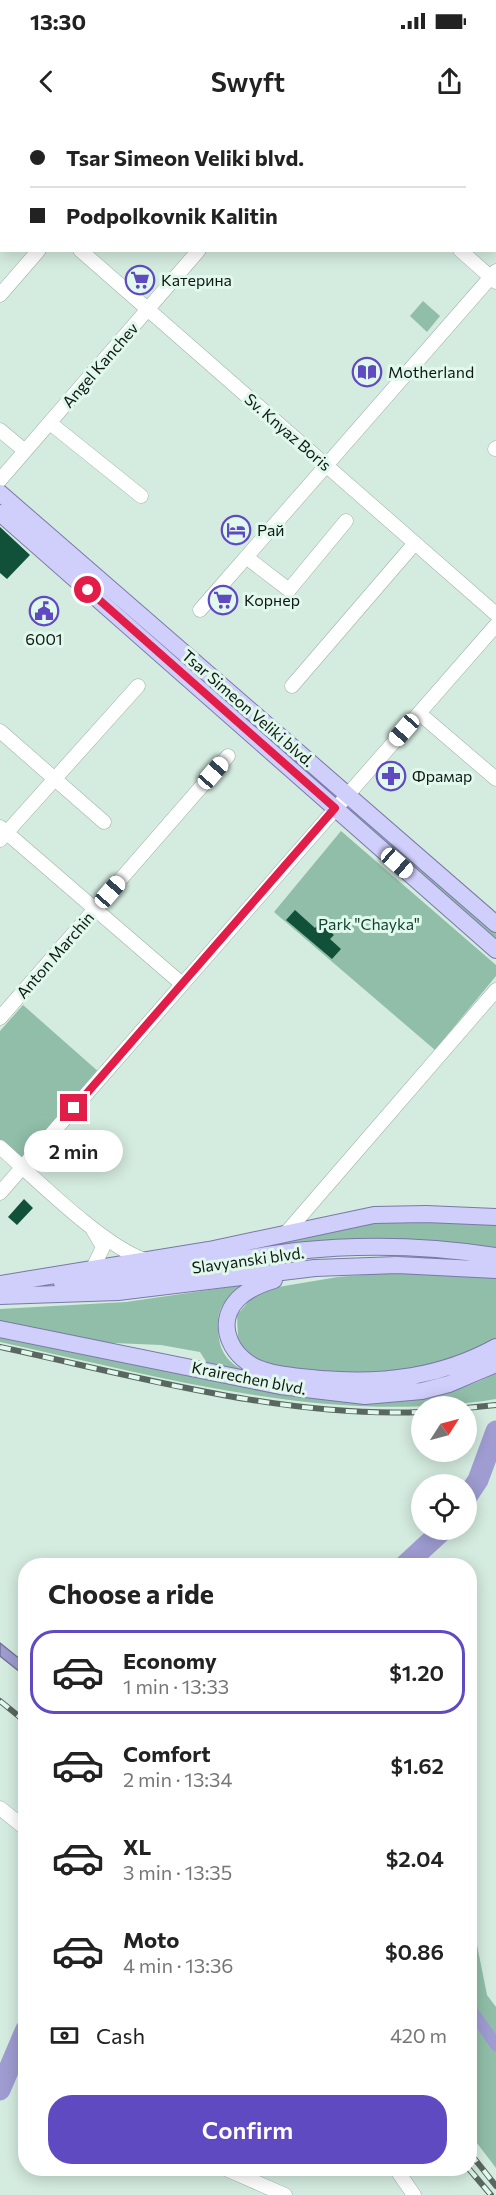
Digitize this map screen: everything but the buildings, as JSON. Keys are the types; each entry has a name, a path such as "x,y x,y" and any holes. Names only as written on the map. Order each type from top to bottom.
{"main road":[{"name":"Tsar Simeon Veliki blvd.","path":"0,493 335,808 496,950"},
{"name":"Tsar Simeon Veliki blvd.","path":"0,513 347,795 496,924"},
{"path":"0,1285 209,1250 374,1215 426,1214 496,1217"},
{"name":"Slavyanski blvd.","path":"0,1285 129,1278 297,1251 395,1257 496,1270"},
{"name":"Slavyanski blvd.","path":"0,1296 118,1292 395,1257 496,1256"},
{"name":"Krairechen blvd.","path":"315,1268 262,1284 238,1299 230,1310 226,1324 228,1339 246,1363 263,1371 300,1377 376,1382 428,1374 460,1364 496,1347"},
{"name":"Krairechen blvd.","path":"0,1329 280,1386 347,1394 390,1395 422,1391 449,1384 496,1364"}],"street":[{"path":"0,295 37,252"},
{"name":"Sv. Knyaz Boris","path":"82,252 496,614"},
{"name":"Angel Kanchev","path":"0,480 197,252"},
{"path":"200,610 494,277 463,252"},
{"path":"50,423 141,496"},
{"path":"0,430 25,451"},
{"path":"246,557 289,590 346,521"},
{"path":"292,687 416,543"},
{"path":"0,1192 496,625"},
{"path":"138,686 55,779 2,833 182,984"},
{"path":"419,713 496,779"},
{"path":"0,731 104,822"},
{"name":"Anton Marchin","path":"0,1018 228,756"},
{"path":"286,1233 496,990"},
{"path":"0,1147 86,1221 130,1253 146,1260"},
{"path":"86,1221 103,1247 93,1268"},
{"path":"0,1808 18,1823"},
{"path":"242,2176 285,2195"},
{"path":"401,2176 414,2195"}],"green space":[{"path":"423,301 440,316 427,332 410,316"},
{"path":"352,807 496,932 496,940 350,811"},
{"name":"Park \"Chayka\"","path":"341,831 496,965 496,976 435,1050 274,912"},
{"path":"23,1005 100,1073 23,1161 0,1140 0,1031"},
{"path":"409,1220 496,1224 496,1248 143,1265 375,1222"},
{"path":"399,1272 496,1278 496,1339 462,1355 428,1366 357,1375 271,1366 246,1353 238,1338 237,1315 255,1294 272,1288 338,1277"},
{"path":"243,1285 229,1297 221,1308 218,1321 220,1344 230,1361 238,1368 272,1379 209,1366 200,1352 161,1345 91,1342 0,1324 0,1309 126,1302"},
{"path":"0,1334 357,1402 411,1399 411,1406 309,1402 246,1394 184,1383 0,1342"},
{"path":"480,1363 481,1365 410,1385 377,1389 345,1389 298,1384 334,1387 399,1385"},
{"path":"496,1373 496,1399 477,1401 477,1396 428,1396 462,1388"},
{"path":"477,1945 487,1995 496,2007 496,2168 477,2143"}],"water":[{"path":"0,1643 18,1657 18,1670 0,1656"}],"waterway":[{"path":"477,1482 496,1431"},
{"path":"413,1558 432,1540"},
{"path":"477,2018 496,2045"},
{"path":"0,2090 18,2048"}],"railway":[{"path":"0,1347 156,1382 263,1402 369,1412 411,1412"},
{"path":"477,1407 496,1405"},
{"path":"0,1701 18,1716"},
{"path":"477,2162 496,2186"},
{"path":"475,2176 491,2195"}],"place":[{"name":"Катерина","path":"140,280"},
{"name":"Motherland","path":"367,372"},
{"name":"Рай","path":"236,530"},
{"name":"Корнер","path":"223,600"},
{"name":"6001","path":"44,611"},
{"name":"Фрамар","path":"391,776"}],"route":[{"path":"74,1108 335,808 88,590"}]}
